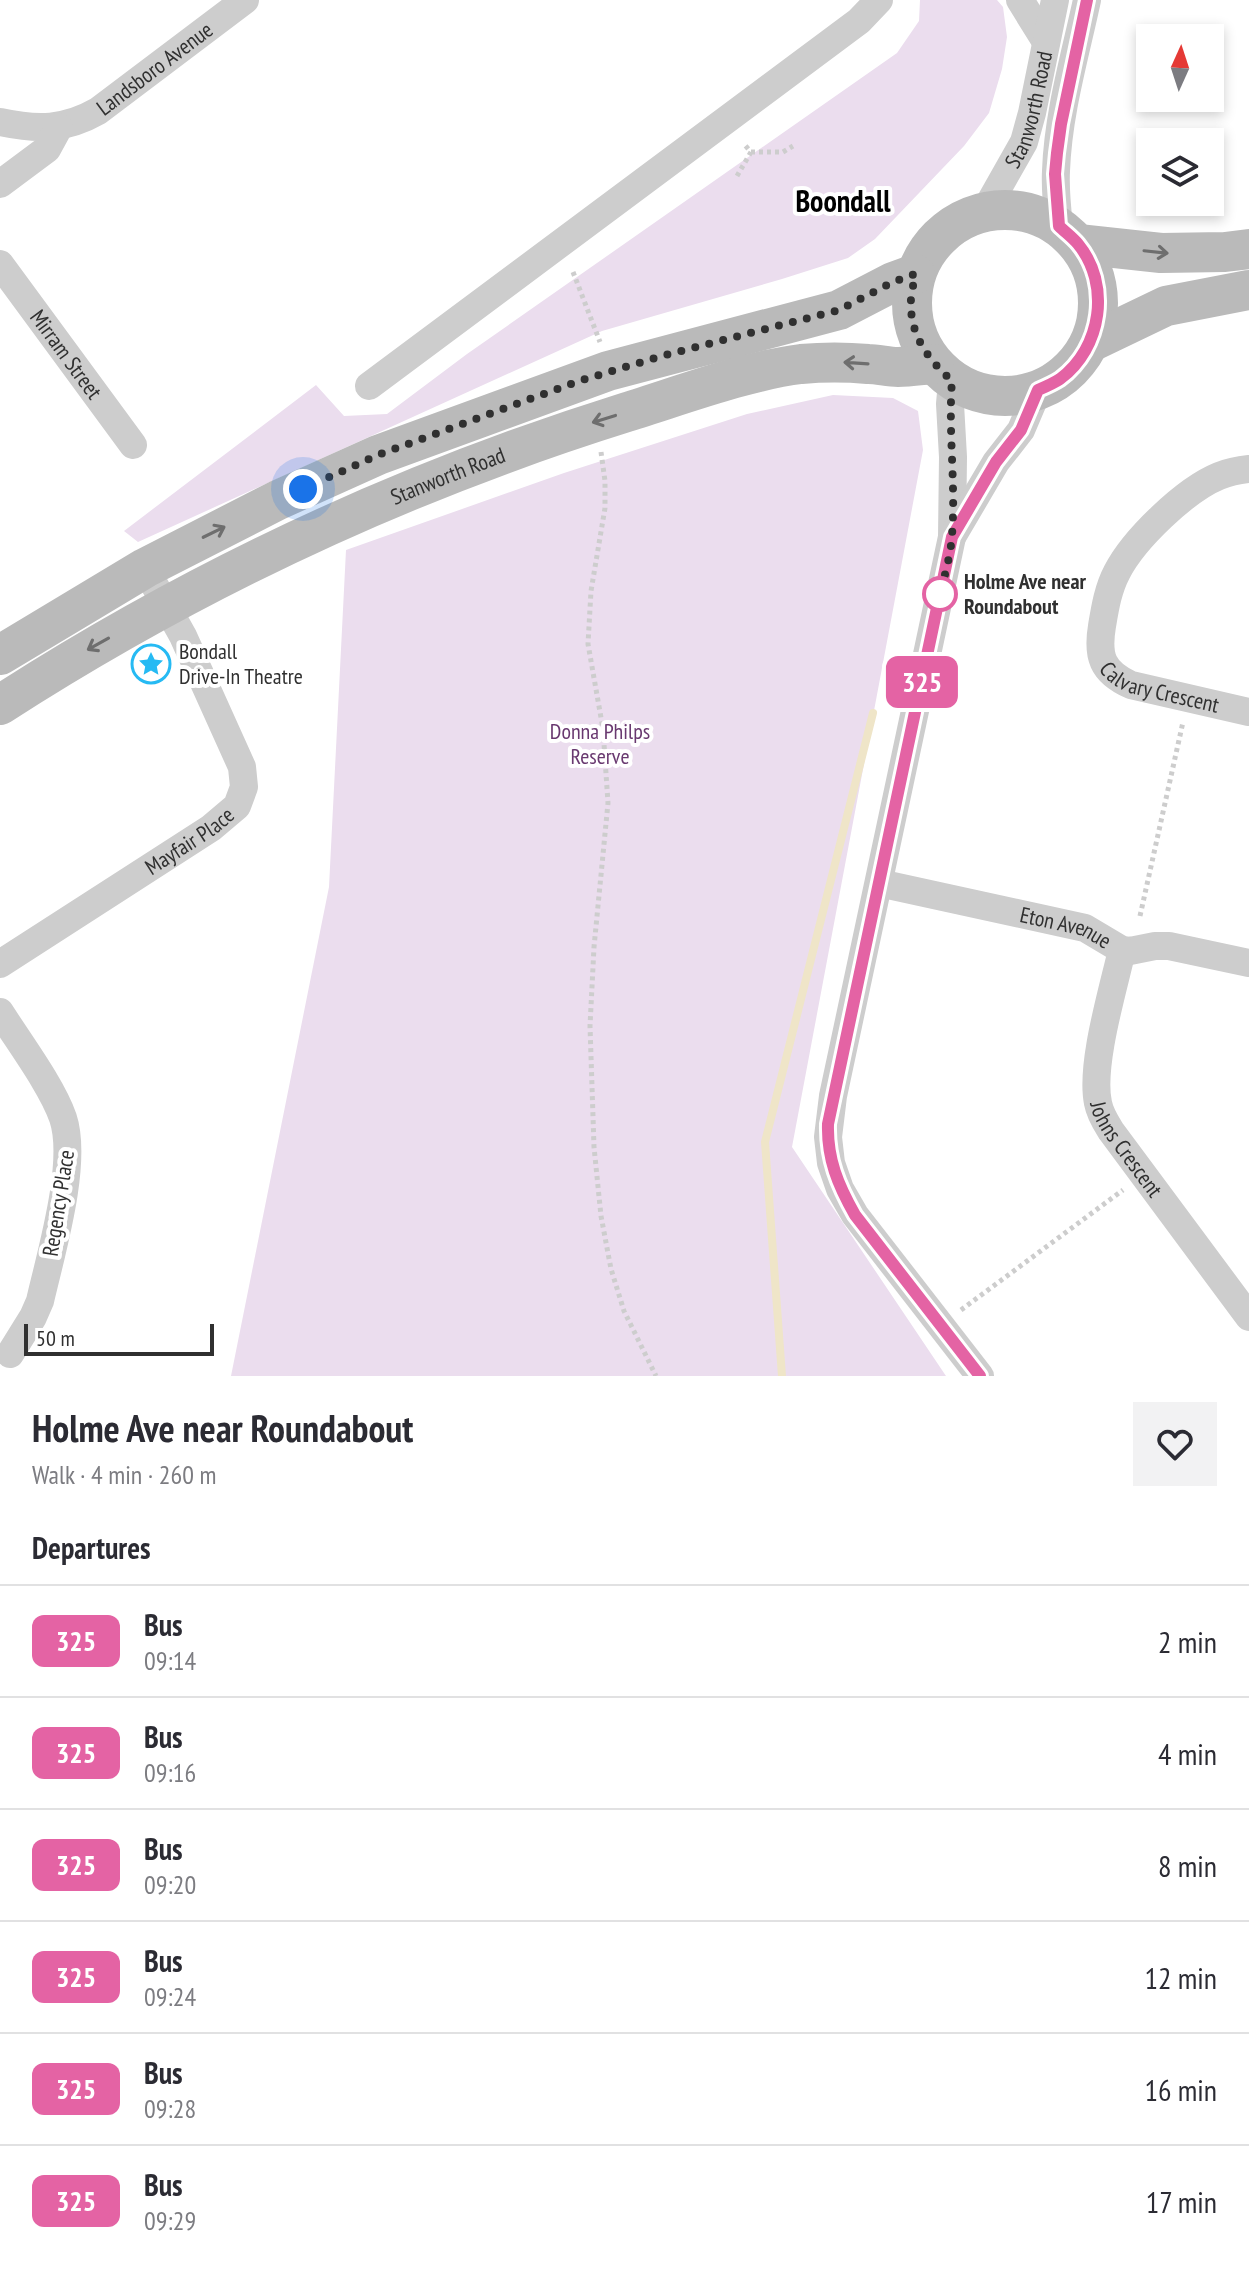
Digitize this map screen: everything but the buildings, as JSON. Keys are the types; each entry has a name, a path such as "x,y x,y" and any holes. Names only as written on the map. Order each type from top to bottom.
{"main road":[{"path":"1011,209 1036,214 1068,235 1092,266 1098,291 1098,317 1091,342 1077,363 1060,379 1038,390 1009,397 979,393 943,372 917,337 911,306 915,274 926,252 942,234 962,219 985,211 1011,209"},
{"path":"1068,235 1161,253 1249,249"},
{"name":"Stanworth Road","path":"0,655 145,568 278,500 378,455 608,371 839,310 915,274"},
{"path":"1091,342 1166,306 1249,290"},
{"name":"Stanworth Road","path":"0,705 78,655 166,605 287,544 408,491 550,438 679,396 799,365 836,361 943,372"}],"street":[{"name":"Landsboro Avenue","path":"59,127 84,120 98,111 245,0"},
{"path":"369,386 846,31 879,0"},
{"path":"1020,0 1046,42"},
{"name":"Stanworth Road","path":"985,211 1024,142 1055,0"},
{"name":"Stanworth Road","path":"1068,235 1055,174 1061,124 1087,0"},
{"path":"0,122 30,127 59,127 47,149 0,184"},
{"name":"Mirram Street","path":"0,264 133,445"},
{"path":"943,372 950,404 953,457 952,537 828,1124 835,1177 855,1215 980,1376"},
{"path":"952,537 996,462 1021,430 1038,390"},
{"name":"Calvary Crescent","path":"1249,469 1221,475 1204,483 1186,496 1128,553 1115,575 1107,599 1100,648 1108,670 1117,679 1131,685 1249,712"},
{"name":"Mayfair Place","path":"0,964 211,828 237,806 242,797 244,778 238,753 183,636 145,568"},
{"name":"Eton Avenue","path":"879,883 1085,928 1122,950 1169,946 1249,963"},
{"name":"Johns Crescent","path":"1122,950 1097,1069 1098,1104 1104,1119 1143,1175 1249,1317"},
{"name":"Regency Place","path":"0,1012 51,1092 63,1118 67,1138 64,1189 40,1301 10,1354"}],"path":[{"path":"744,144 751,152 783,152 793,146"},
{"path":"737,176 751,152"},
{"path":"573,272 600,343"},
{"path":"599,448 605,481 605,508 591,591 588,644 603,729 608,803 590,1026 594,1147 601,1216 611,1269 624,1311 656,1376"},
{"path":"1140,916 1188,698"},
{"path":"941,1326 1143,1175"}],"green space":[{"path":"920,0 997,0 1003,7 1007,37 1002,69 989,113 964,146 875,239 848,258 602,331 138,542 124,531 316,385 344,416 387,414 467,354 897,53 919,21"},
{"name":"Donna Philps Reserve","path":"833,395 893,398 918,411 923,450 792,1147 946,1376 231,1376 329,887 346,550 564,473 747,414"}],"waterway":[{"path":"782,1376 765,1142 873,713"}],"bus line":[{"name":"325","path":"980,1376 855,1215 835,1177 828,1124 952,537 996,462 1021,430 1038,390 1060,379 1077,363 1091,342 1098,317 1098,291 1092,266 1078,244 1059,226 1055,174 1061,124 1087,0"}],"place":[{"name":"Holme Ave near Roundabout","path":"940,594"},
{"name":"Bondall Drive-In Theatre","path":"151,664"}],"district":[{"name":"Boondall","path":"843,202"}],"route":[{"path":"303,489 378,455 579,381 839,310 915,274 911,306 917,337 934,364 952,381 952,537 940,594"}]}
